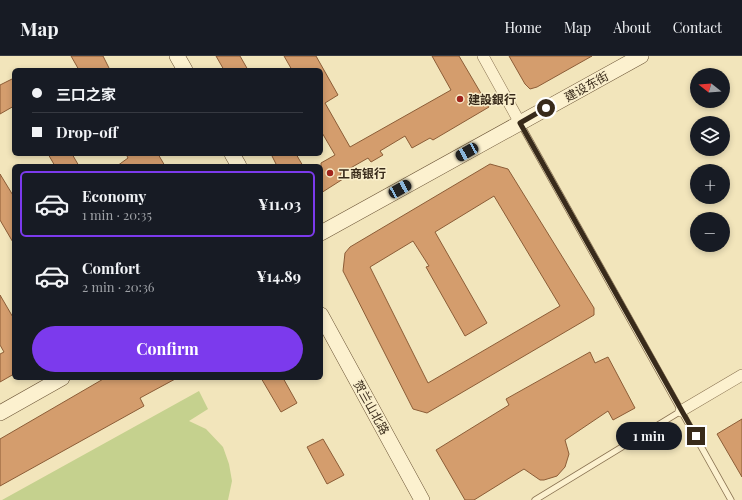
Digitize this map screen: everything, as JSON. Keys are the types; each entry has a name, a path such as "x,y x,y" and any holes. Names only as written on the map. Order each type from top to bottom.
{"main road":[{"path":"177,56 184,68"},
{"name":"建设东街","path":"323,232 641,56"},
{"name":"贺兰山北路","path":"323,319 422,500"},
{"path":"0,413 58,380"}],"street":[{"path":"483,56 520,123"},
{"path":"681,411 742,375"}],"lane":[{"path":"520,123 731,500"},
{"path":"535,500 681,411"}],"green space":[{"path":"199,391 208,409 189,421 206,429 223,447 229,464 232,481 228,500 2,500"}],"building":[{"path":"71,56 103,56 109,68 78,68"},
{"path":"216,56 240,56 247,68 223,68"},
{"path":"284,56 316,56 323,68 291,68"},
{"path":"432,56 459,56 489,107 433,140 430,138 412,148 405,136 380,151 383,155 371,162 368,158 340,174 343,179 323,192 323,164 321,163 335,155 323,134 323,68 338,95 325,103 350,147 451,90"},
{"path":"509,56 592,56 537,87 530,89 525,84"},
{"path":"12,79 12,107 0,114 0,85"},
{"path":"49,156 73,156 78,164 54,164"},
{"path":"127,156 159,156 164,164 120,164 128,158"},
{"path":"272,156 297,156 302,164 276,164"},
{"path":"490,164 508,169 594,308 594,315 427,413 413,409 343,271 345,253 350,247","holes":["494,196 560,306 428,383 370,267 413,241 429,266 426,267 465,336 487,323 435,232"]},
{"path":"0,174 12,194 12,241 0,220"},
{"path":"0,295 12,316 12,375 0,382 0,354 4,352 0,345"},
{"path":"590,352 595,363 608,357 635,408 613,420 608,411 565,440 569,454 565,467 557,476 540,480 524,469 474,500 465,500 436,450 509,405 506,399"},
{"path":"102,380 173,380 140,398 144,406 0,486 0,439"},
{"path":"262,380 284,380 297,403 281,412"},
{"path":"742,419 742,477 717,434"},
{"path":"323,439 344,475 327,484 307,447"}],"place":[{"name":"建設銀行","path":"460,99"},
{"name":"工商银行","path":"330,173"}],"route":[{"path":"546,108 520,123 696,436"}]}
